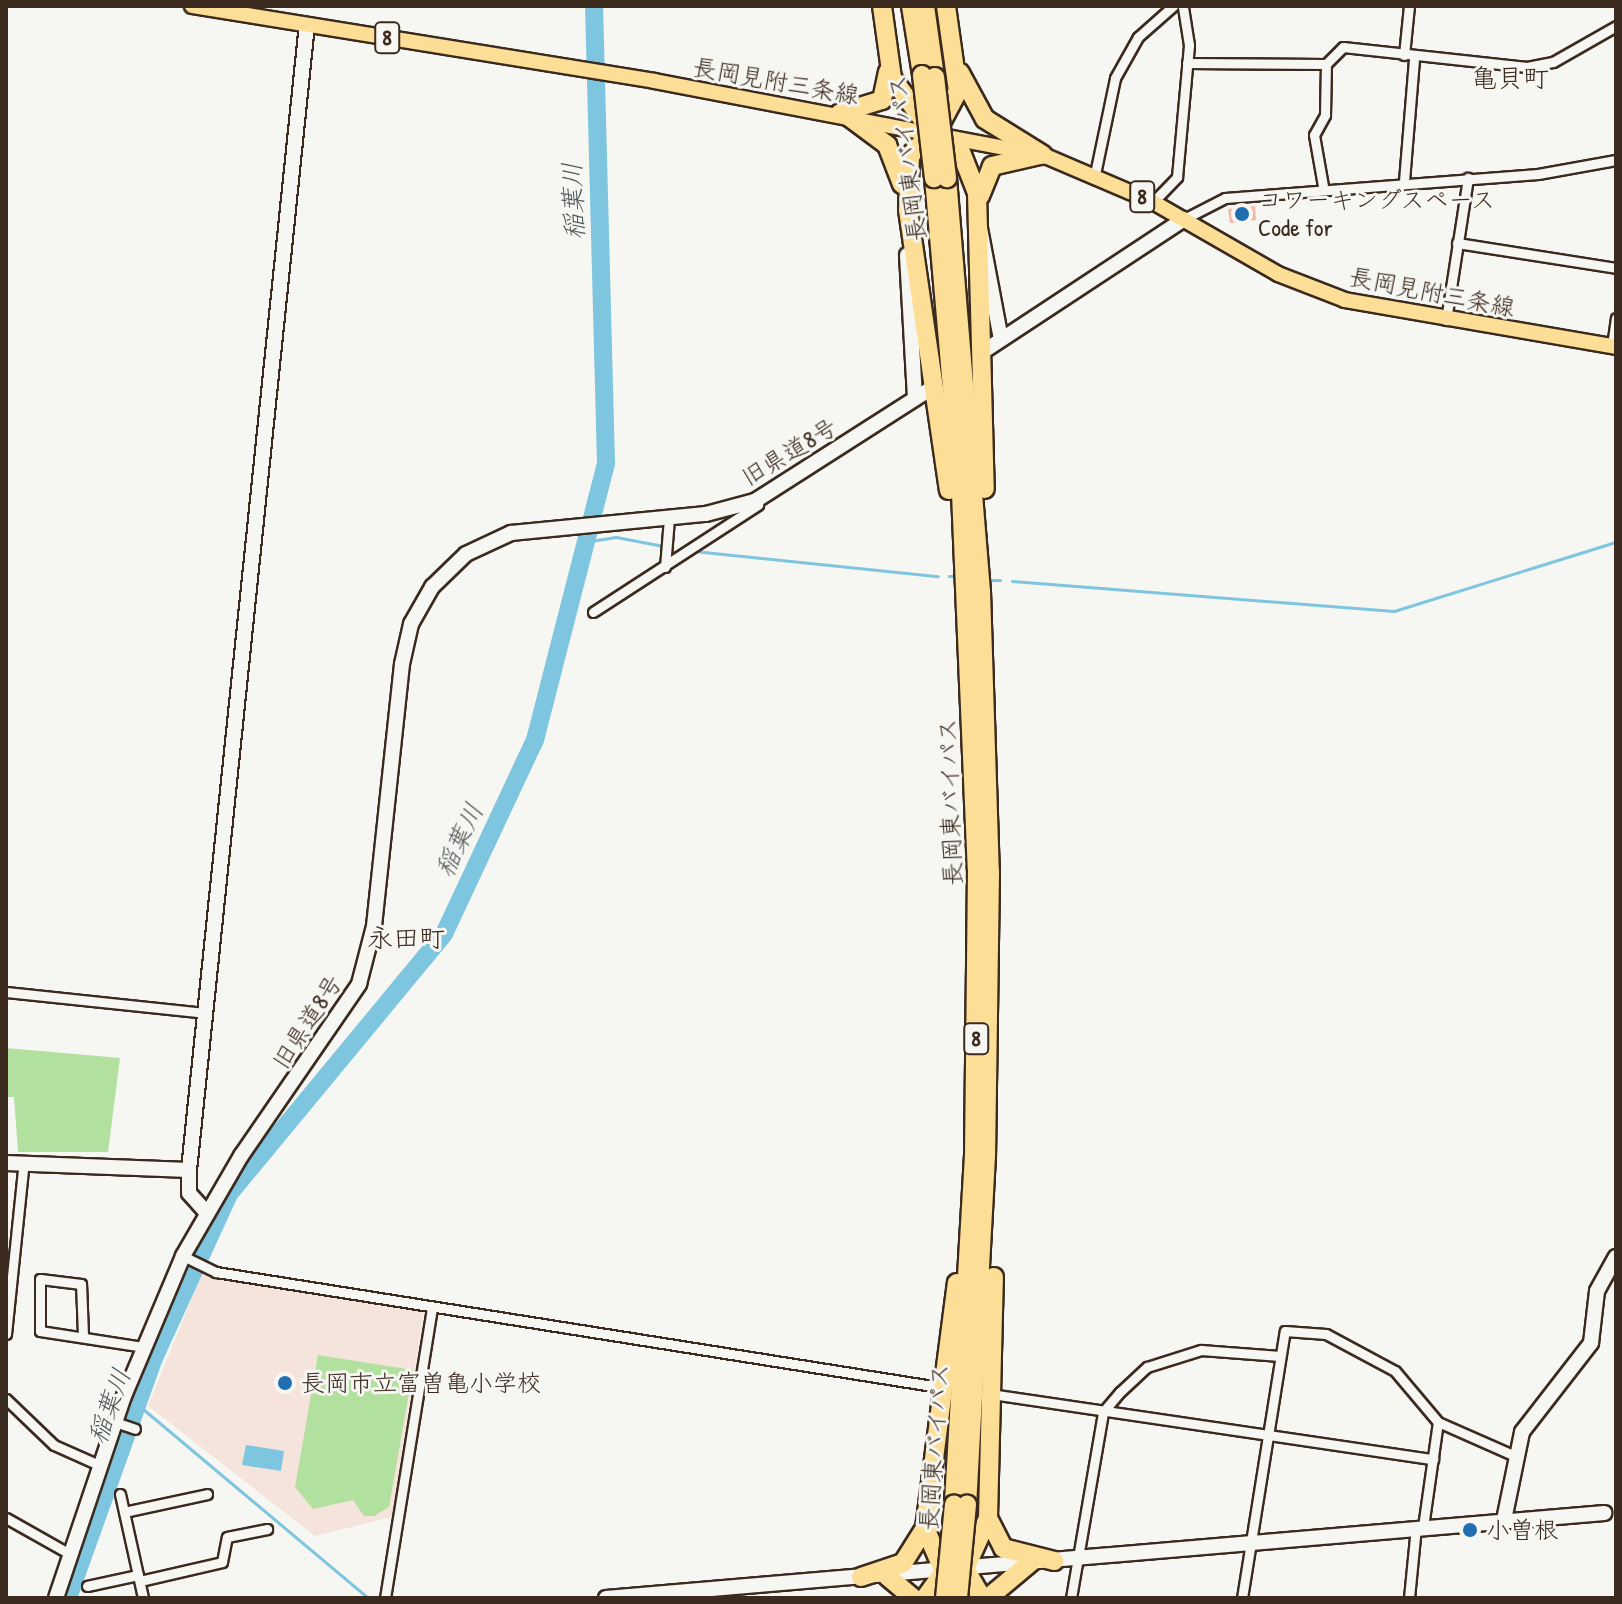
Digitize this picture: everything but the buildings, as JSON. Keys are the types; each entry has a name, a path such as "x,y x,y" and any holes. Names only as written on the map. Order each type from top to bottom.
{"highway":[{"path":"843,115 882,100 887,60 882,6"},
{"name":"長岡東バイパス","path":"911,6 928,76"},
{"name":"長岡東バイパス","path":"925,6 928,76 941,178 981,590 989,1023 961,1504 945,1598"},
{"path":"908,213 910,156 934,132 954,105 957,66 946,6"},
{"path":"887,60 898,92 934,132 953,142 969,167 979,216 981,590"},
{"path":"957,66 985,119 1043,155"},
{"path":"843,115 887,145 908,213 966,575"},
{"path":"979,216 992,166 1043,155"},
{"name":"長岡東バイパス","path":"941,178 966,575 977,989 958,1598"},
{"name":"8","path":"925,1528 956,1301 977,989"},
{"name":"8","path":"965,1569 988,1518 989,1023"},
{"path":"988,1518 1003,1548 1054,1561"},
{"path":"925,1528 944,1572 925,1598"},
{"path":"861,1577 903,1563 925,1528"},
{"path":"965,1569 985,1598 1031,1562"},
{"path":"887,1576 913,1598"}],"main road":[{"name":"8","path":"192,6 307,25"},
{"name":"長岡見附三条線","path":"307,25 654,81 1043,155 1095,174 1153,202 1315,289 1446,320 1614,347"}],"street":[{"path":"1095,174 1115,78 1138,37 1173,6"},
{"path":"1153,202 1176,185 1187,63 1183,6"},
{"path":"1404,181 1409,6"},
{"path":"206,1212 189,1193 189,1170 307,25"},
{"path":"1323,186 1314,135 1325,115 1326,64 1343,47 1409,57 1479,57 1527,67 1553,62 1616,26"},
{"path":"1187,63 1326,64"},
{"path":"987,349 1184,219 1225,198 1323,186 1468,178 1616,160"},
{"path":"1446,320 1468,178"},
{"path":"908,213 915,398"},
{"path":"979,216 1001,339"},
{"path":"1457,243 1616,268"},
{"path":"1614,347 1616,318"},
{"name":"旧県道8号","path":"56,1598 68,1553 99,1465 143,1347 183,1256 206,1212 359,984 374,926 402,664 425,596 456,562 488,542 574,525 669,518 732,508 790,483 932,388"},
{"path":"593,612 790,483"},
{"path":"665,567 669,518"},
{"path":"6,992 205,1013"},
{"path":"6,1163 24,1161 189,1170"},
{"path":"6,1334 24,1161"},
{"path":"183,1256 216,1272 939,1387"},
{"path":"1504,1520 1515,1456 1534,1411 1591,1343 1597,1291 1616,1257"},
{"path":"83,1335 83,1287 40,1279 38,1328 143,1347"},
{"path":"385,1598 432,1307"},
{"path":"1242,1598 1285,1331 1326,1334 1395,1371 1438,1422 1515,1456"},
{"path":"1071,1598 1103,1412 1134,1376 1166,1360 1217,1348 1280,1356"},
{"path":"998,1395 1268,1438 1433,1459"},
{"path":"6,1399 54,1445 99,1465"},
{"path":"1409,1598 1438,1422"},
{"path":"117,1423 135,1429"},
{"path":"120,1494 143,1598"},
{"path":"124,1512 207,1494"},
{"path":"606,1598 944,1572 1504,1520 1610,1516"},
{"path":"6,1518 68,1553"},
{"path":"87,1586 222,1562 227,1537 267,1529"}],"shaded area":[{"name":"長岡市立富曽亀小学校","path":"202,1273 424,1310 392,1517 315,1536 148,1406"}],"green space":[{"path":"6,1048 120,1058 108,1152 18,1152 14,1097 6,1097"},
{"path":"318,1355 413,1370 389,1507 374,1516 364,1516 353,1500 313,1509 295,1487"}],"water":[{"path":"246,1445 284,1451 281,1471 242,1465"}],"waterway":[{"name":"稲葉川","path":"68,1598 154,1358 229,1194 444,934 535,740 606,463 594,6"},
{"path":"584,542 616,537 663,546"},
{"path":"1012,581 1394,611 1616,542"},
{"path":"694,551 938,576"},
{"path":"949,576 954,576"},
{"path":"992,580 1000,580"},
{"path":"137,1404 368,1598"}],"place":[{"name":"コワーキングスペース Code for","path":"1242,214"},
{"name":"長岡市立富曽亀小学校","path":"285,1383"},
{"name":"小曽根","path":"1470,1530"}],"district":[{"name":"亀貝町","path":"1510,78"},
{"name":"永田町","path":"406,938"}]}
